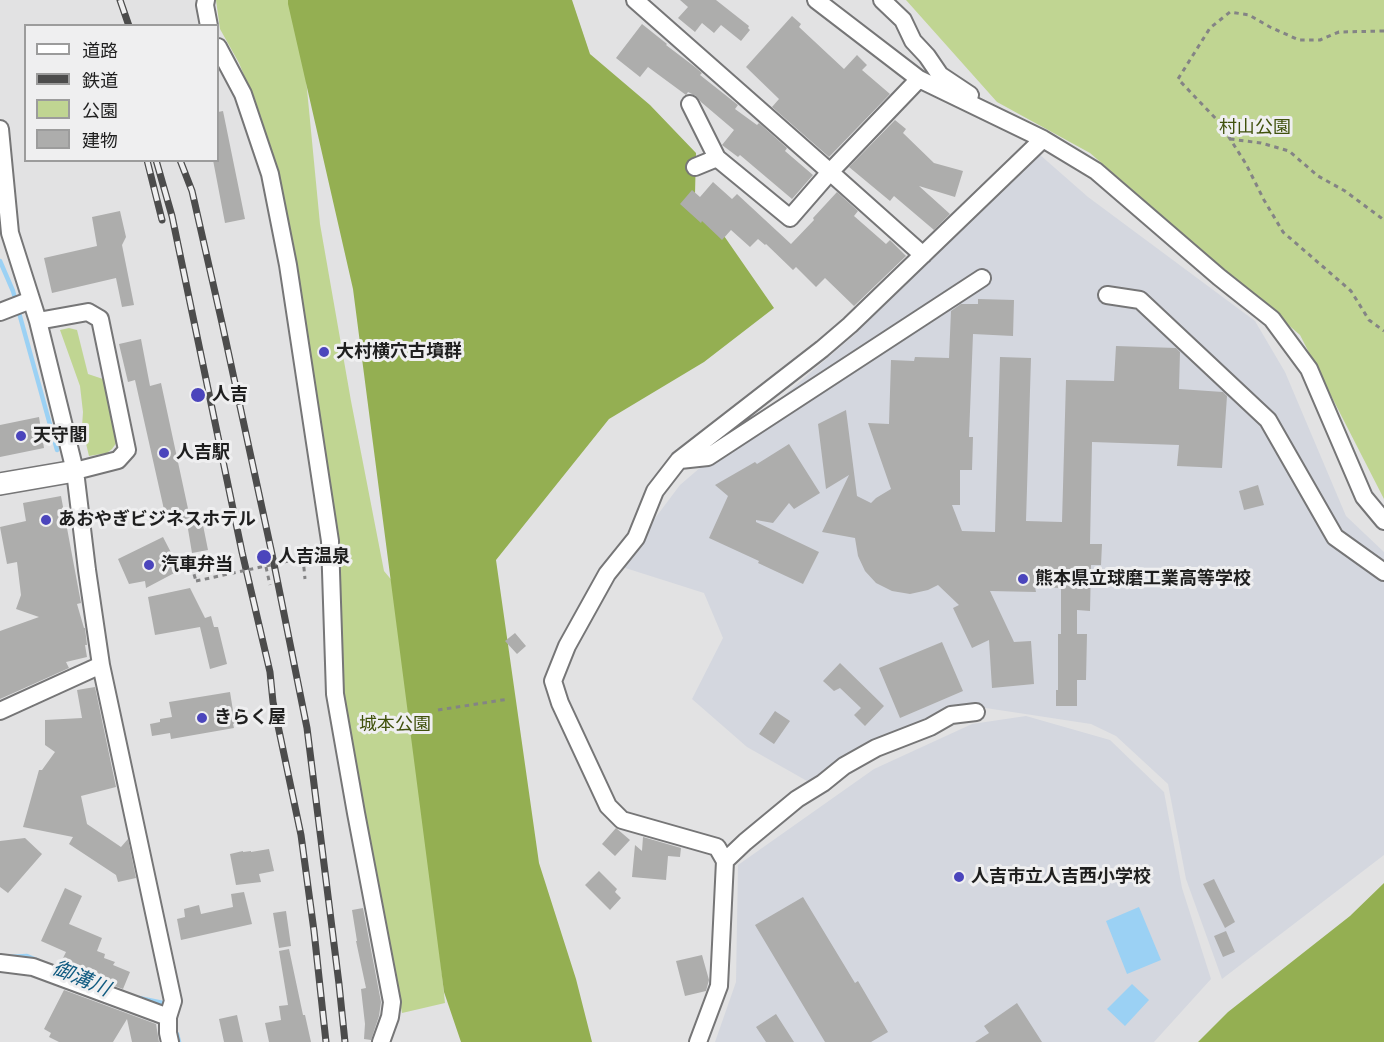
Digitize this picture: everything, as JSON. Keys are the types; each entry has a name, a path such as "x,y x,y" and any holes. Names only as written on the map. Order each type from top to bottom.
{"main road":[{"path":"0,484 75,471"}],"street":[{"path":"206,0 209,24"},
{"path":"635,0 923,255"},
{"path":"816,0 919,80 1043,139 1096,171 1219,277 1272,319 1309,369 1364,497 1384,521"},
{"path":"882,0 903,20 913,41 940,75 969,95 993,116"},
{"path":"219,49 243,94 270,174 288,265 330,541 335,694 392,1002 390,1017 381,1042"},
{"path":"690,104 717,158 790,218 830,172 919,80"},
{"path":"0,129 10,233 38,321 75,471 101,665 173,1001 168,1017 170,1042"},
{"path":"698,1042 719,986 725,861 717,847 622,820 608,806 560,704 553,681 567,646 607,574 636,538 655,491 679,460 850,325 1043,139"},
{"path":"695,167 717,158"},
{"path":"679,460 708,457 982,278"},
{"path":"1107,295 1140,300 1268,420 1335,537 1384,572"},
{"path":"0,312 31,300"},
{"path":"38,321 88,312 100,319 127,450 118,460 75,471"},
{"path":"0,711 101,665"},
{"path":"725,861 797,800 844,766 876,748 930,727 951,715 976,712"},
{"path":"0,963 33,967 168,1017"}],"path":[{"path":"1384,31 1339,32 1320,40 1299,40 1249,15 1230,12 1210,28 1178,79 1220,123 1246,164 1283,232 1351,291 1369,321 1384,331"},
{"path":"1230,139 1261,142 1289,151 1318,176 1345,191 1384,220"},
{"path":"189,557 196,580 303,558 305,579"},
{"path":"266,567 270,585"},
{"path":"438,710 509,699"}],"shaded area":[{"name":"熊本県立球磨工業高等学校","path":"1039,154 1088,197 1255,321 1285,372 1346,516 1384,552 1384,855 1222,979 1186,879 1168,784 1116,736 1091,724 966,705 807,781 747,747 692,699 723,638 704,593 619,566 680,485 853,336"},
{"name":"人吉市立人吉西小学校","path":"1026,716 1110,740 1164,792 1182,888 1211,979 1154,1042 715,1042 736,982 738,865 874,769 972,724"}],"green space":[{"name":"城本公園","path":"216,0 301,0 301,27 320,224 384,571 404,595 445,1003 402,1013 347,724 339,641 340,565 280,191 261,117 239,63 220,29"},
{"path":"288,0 572,0 590,54 650,105 696,153 695,194 774,308 704,362 609,419 496,560 539,863 576,979 592,1042 461,1042 444,992 353,289"},
{"name":"村山公園","path":"906,0 1384,0 1384,499 1300,335 1090,153 997,102"},
{"path":"69,328 77,330 88,374 103,379 117,436 117,442 107,453 89,456 82,427 80,386 60,330"},
{"path":"1384,883 1384,1042 1198,1042 1228,1012 1350,916"}],"water":[{"path":"1139,907 1161,960 1127,974 1106,921"},
{"path":"1132,984 1149,1000 1125,1026 1107,1009"}],"building":[{"path":"680,0 716,0 749,26 750,30 741,41 721,25 714,33 702,23 695,32 678,18 688,7"},
{"path":"792,16 801,24 799,27 844,69 857,55 867,65 862,70 890,94 829,157 772,107 779,99 746,67"},
{"path":"642,24 738,105 735,109 757,125 759,123 787,148 785,151 813,175 792,199 740,155 738,157 722,145 734,130 696,96 688,92 686,95 648,67 640,77 616,58"},
{"path":"223,111 245,219 225,223 213,162 219,162 219,112"},
{"path":"895,120 906,129 903,133 934,163 963,171 955,197 919,186 950,214 934,230 894,196 890,201 849,167"},
{"path":"713,182 732,199 737,194 791,244 837,192 858,211 854,216 886,244 890,240 906,256 854,306 825,278 816,287 796,267 793,270 758,239 750,247 731,230 722,240 680,204 692,190 700,197"},
{"path":"120,211 126,237 122,245 134,305 122,307 116,278 52,293 44,258 97,246 92,217"},
{"path":"978,299 1014,300 1013,336 973,334 969,437 973,437 972,470 960,470 960,505 952,505 962,531 995,532 1000,357 1031,358 1026,521 1062,522 1066,380 1114,381 1116,346 1176,348 1180,352 1179,389 1223,392 1227,396 1222,468 1177,466 1179,445 1092,442 1090,544 1102,544 1101,565 1091,565 1090,611 1077,610 1077,634 1087,634 1086,680 1077,680 1077,706 1056,706 1058,634 1061,634 1061,588 1035,587 1036,592 990,591 1014,642 1031,641 1034,684 992,688 989,640 972,648 953,608 959,605 938,585 910,594 892,591 876,583 865,571 858,556 855,538 822,532 849,475 826,489 818,424 846,410 857,496 871,503 891,489 868,423 889,424 891,360 914,361 915,357 949,358 951,311 961,304 978,304"},
{"name":"人吉駅","path":"141,339 150,386 161,383 190,518 167,523 135,380 128,382 119,344"},
{"name":"天守閣","path":"39,417 44,448 0,457 0,425"},
{"path":"789,444 820,493 794,509 789,503 773,523 756,520 756,522 819,552 803,584 709,538 728,496 715,485 755,462 757,464"},
{"path":"1258,485 1264,505 1244,510 1239,491"},
{"path":"61,496 81,603 77,604 85,628 87,657 66,662 69,668 0,699 0,631 39,617 16,609 21,595 17,562 7,564 0,527 26,521 23,503"},
{"path":"202,520 208,550 192,553 187,523"},
{"name":"汽車弁当","path":"163,537 180,570 146,588 145,581 129,584 118,559"},
{"path":"190,588 205,618 211,616 214,627 218,627 227,664 210,669 200,627 155,635 148,597"},
{"path":"515,633 526,646 517,654 505,641"},
{"path":"942,642 963,691 900,718 879,668"},
{"path":"840,663 884,706 865,726 854,715 861,708 840,688 834,691 823,681"},
{"path":"95,687 116,787 81,796 87,824 121,847 128,839 136,878 118,882 116,875 69,844 73,837 23,827 39,770 42,770 55,752 45,745 45,720 82,718 77,690"},
{"path":"230,692 234,728 171,739 170,733 152,736 150,724 172,717 169,702"},
{"path":"775,711 790,721 774,744 759,734"},
{"path":"616,828 630,840 615,856 602,844"},
{"path":"643,837 681,848 680,857 668,856 666,880 632,877 635,845 642,851"},
{"path":"25,838 42,854 8,893 0,887 0,841"},
{"path":"269,849 274,871 259,874 261,882 236,885 230,854"},
{"path":"599,871 617,889 615,892 621,898 610,910 585,885"},
{"path":"1214,879 1235,922 1225,928 1203,884"},
{"path":"65,888 82,896 69,924 102,938 97,951 105,954 104,958 115,962 113,965 130,972 123,989 73,971 75,968 61,962 66,952 41,941"},
{"path":"244,892 252,924 181,940 177,919 185,917 184,909 199,905 201,914 233,907 231,894"},
{"path":"803,897 855,983 858,981 888,1032 871,1042 825,1042 755,925"},
{"path":"363,908 381,1002 371,1040 364,1039 365,1024 361,989 366,988 352,910"},
{"path":"286,911 291,946 279,948 273,913"},
{"path":"1226,931 1235,952 1223,957 1214,936"},
{"path":"289,949 311,1042 269,1042 265,1023 281,1020 279,1006 288,1005 279,951"},
{"path":"702,955 709,980 706,991 685,996 676,961"},
{"path":"64,990 156,1024 159,1042 132,1042 127,1019 113,1042 59,1042 49,1037 51,1033 44,1029"},
{"path":"1017,1003 1042,1042 975,1042 989,1033 984,1026"},
{"path":"776,1014 794,1042 766,1042 756,1027"},
{"path":"237,1015 243,1042 224,1042 219,1019"}],"waterway":[{"path":"0,261 13,291 57,450"},
{"name":"御溝川","path":"9,957 27,956 39,961"},
{"name":"御溝川","path":"139,998 163,1003"},
{"name":"御溝川","path":"177,1034 179,1042"}],"railway":[{"path":"120,0 128,24"},
{"path":"148,162 162,220"},
{"path":"157,162 172,216 242,552 270,672 273,702 301,835 326,1042"},
{"path":"181,162 192,191 222,323 307,728 345,1042"}],"place":[{"name":"大村横穴古墳群","path":"324,352"},
{"name":"人吉","path":"198,395"},
{"name":"天守閣","path":"21,436"},
{"name":"人吉駅","path":"164,453"},
{"name":"あおやぎビジネスホテル","path":"46,520"},
{"name":"人吉温泉","path":"264,557"},
{"name":"汽車弁当","path":"149,565"},
{"name":"熊本県立球磨工業高等学校","path":"1023,579"},
{"name":"きらく屋","path":"202,718"},
{"name":"人吉市立人吉西小学校","path":"959,877"}]}
